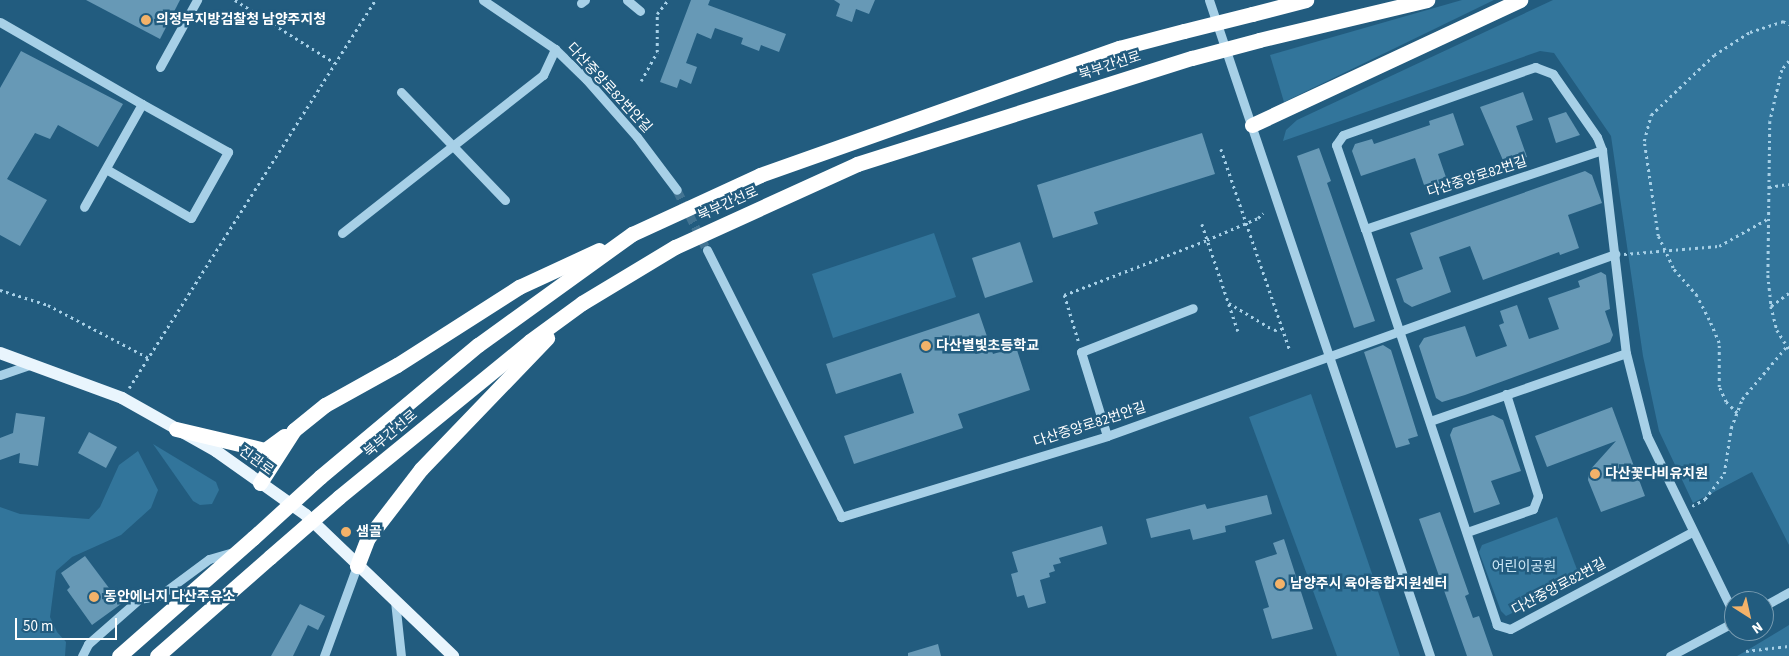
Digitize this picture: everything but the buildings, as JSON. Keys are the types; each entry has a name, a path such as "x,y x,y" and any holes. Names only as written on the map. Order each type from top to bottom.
{"highway":[{"name":"북부간선로","path":"119,656 241,550 320,477 478,345 632,234 760,175 1110,52 1306,0"},
{"name":"북부간선로","path":"157,656 340,497 478,381 582,303 675,247 857,164 1192,58 1426,0"},
{"path":"1252,125 1520,0"},
{"path":"176,429 265,450 325,405 397,366 519,287 632,234"},
{"path":"357,566 368,538 421,469 582,303"},
{"path":"260,483 294,430"}],"main road":[{"name":"진관로","path":"0,353 34,363 122,398 216,451 306,515 452,656"}],"street":[{"path":"160,67 197,0"},
{"name":"다산중앙로82번안길","path":"483,0 555,50 637,137 677,190"},
{"path":"627,0 640,11"},
{"path":"1209,0 1224,39 1327,356 1430,656"},
{"path":"0,22 228,152 191,218 106,169"},
{"path":"342,234 456,146 542,75 555,50"},
{"path":"1365,229 1336,145 1343,135 1535,67 1553,74 1597,137 1602,150 1626,353 1647,436 1682,512 1724,594"},
{"path":"401,92 456,146 504,200"},
{"path":"84,208 142,104"},
{"name":"다산중앙로82번길","path":"1602,150 1365,229 1497,625 1510,629 1692,532"},
{"name":"다산중앙로82번안길","path":"707,250 842,517 1107,436 1327,356"},
{"path":"1327,356 1400,332 1614,254"},
{"path":"1107,436 1081,352 1193,308"},
{"path":"1430,421 1626,353"},
{"path":"0,375 34,363"},
{"path":"1467,532 1532,509 1538,496 1506,394"},
{"path":"82,656 88,644 139,599 158,596 209,558 241,550"},
{"path":"324,656 357,566"},
{"path":"1774,600 1789,592"},
{"path":"395,601 401,656"},
{"path":"1670,656 1724,627"}],"path":[{"path":"235,0 336,62"},
{"path":"122,398 375,0"},
{"path":"641,81 657,52 657,14 668,0"},
{"path":"1737,413 1726,402 1719,387 1719,343 1709,320 1658,236 1644,141 1651,115 1714,55 1750,32 1783,21 1789,24"},
{"path":"1682,512 1705,499 1724,474 1737,413 1742,399 1788,348 1778,330 1771,306 1769,187 1774,95 1782,70 1789,62"},
{"path":"1221,149 1290,351"},
{"path":"1769,187 1789,184"},
{"path":"1081,352 1064,295 1207,240 1246,223 1262,213"},
{"path":"1614,254 1666,252 1684,247 1719,246 1770,218"},
{"path":"1202,224 1238,331"},
{"path":"0,290 48,305 149,358"},
{"path":"1771,306 1789,293"},
{"path":"1228,302 1274,330 1282,329"},
{"path":"1746,651 1789,646"}],"green space":[{"path":"1462,0 1494,0 1284,102 1270,55"},
{"path":"1553,0 1789,0 1789,545 1752,472 1693,503 1659,431 1643,356 1611,136 1554,53 1540,51 1283,141 1286,130 1297,120"},
{"path":"934,233 956,297 833,338 812,274"},
{"path":"1311,394 1400,656 1337,656 1249,417"},
{"path":"153,444 216,482 219,490 212,504 200,505 193,501"},
{"path":"138,451 158,490 151,508 121,535 72,557 56,571 50,617 57,632 66,642 65,656 0,656 0,507 20,514 89,519 100,507 119,465"},
{"name":"어린이공원","path":"1557,517 1581,580 1506,616 1501,611 1479,552 1482,545"},
{"path":"1789,625 1789,656 1737,656 1763,641 1774,641 1774,634"}],"tunnel":[{"path":"677,190 707,250"}],"place":[{"name":"의정부지방검찰청 남양주지청","path":"146,20"},
{"name":"다산별빛초등학교","path":"926,346"},
{"name":"다산꽃다비유치원","path":"1595,474"},
{"name":"샘골","path":"346,532"},
{"name":"남양주시 육아종합지원센터","path":"1280,584"},
{"name":"동안에너지 다산주유소","path":"94,597"}]}
